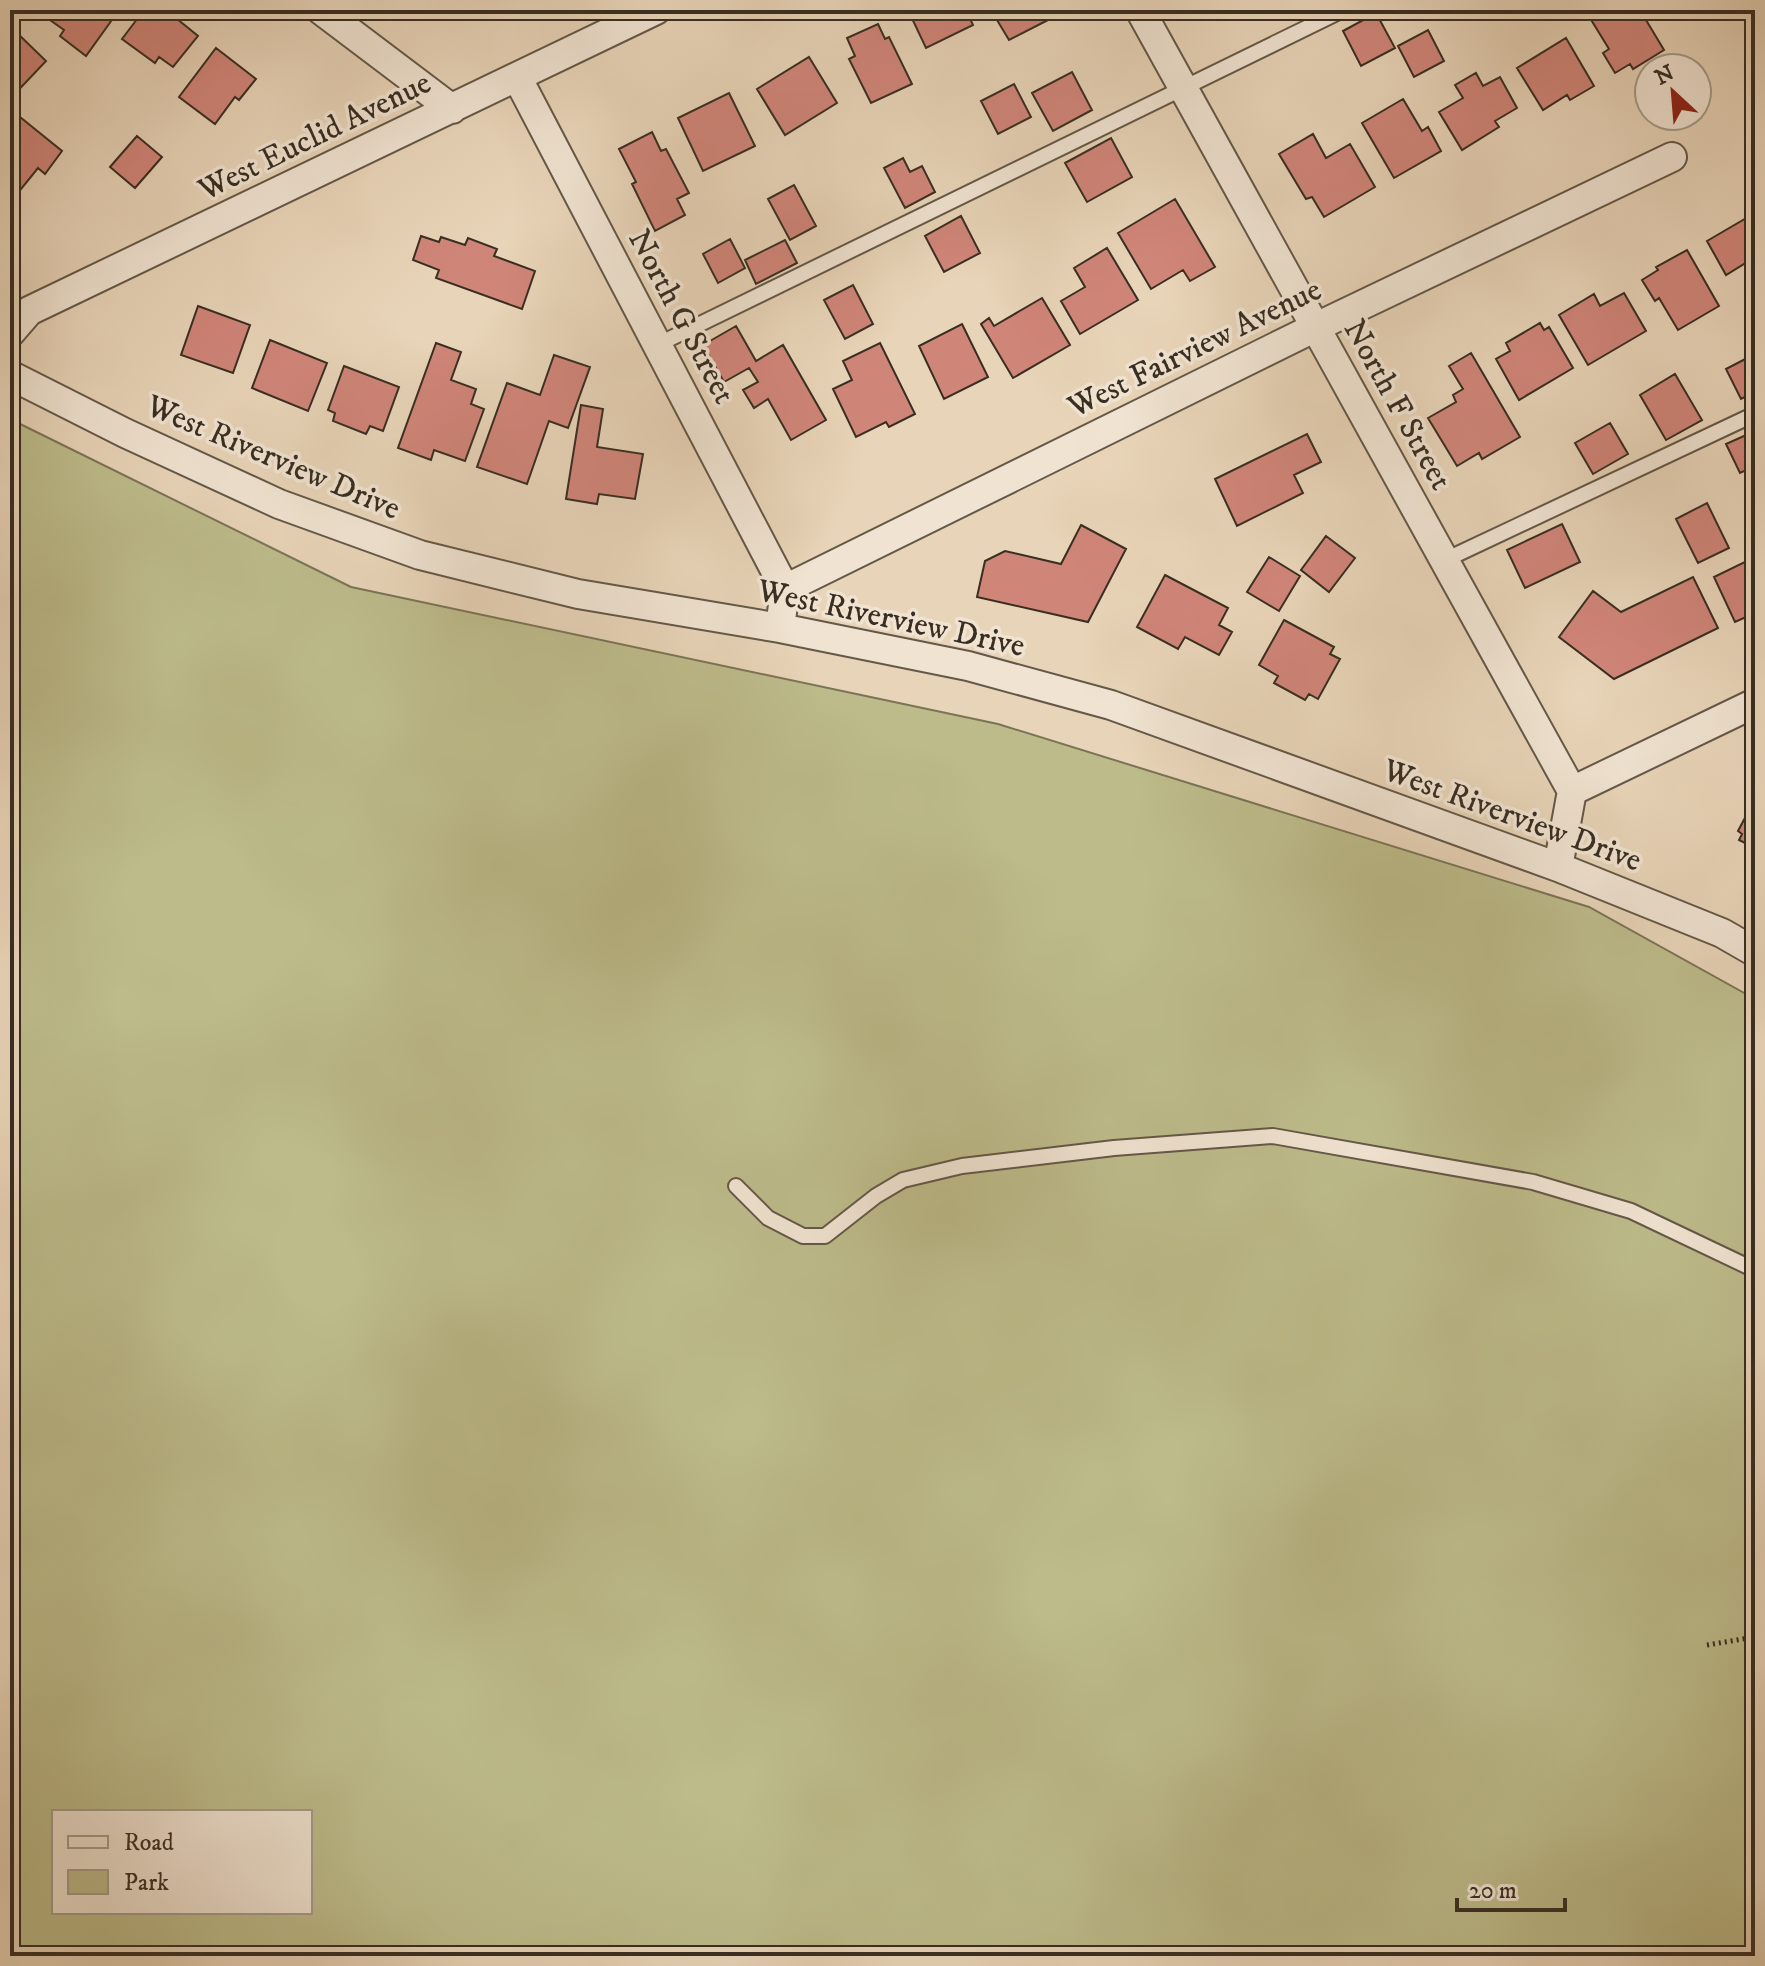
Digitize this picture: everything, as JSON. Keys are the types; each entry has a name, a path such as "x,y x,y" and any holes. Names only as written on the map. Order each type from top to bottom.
{"street":[{"path":"321,10 452,109"},
{"name":"West Euclid Avenue","path":"10,333 29,311 656,10"},
{"name":"North F Street","path":"1140,10 1572,791"},
{"name":"North G Street","path":"517,77 785,589"},
{"name":"West Fairview Avenue","path":"785,589 1314,328 1672,157"},
{"name":"West Riverview Drive","path":"10,375 125,433 279,504 420,555 578,594 780,628 968,666 1111,705 1558,867 1722,933 1755,952"},
{"path":"780,628 785,589"},
{"path":"1558,867 1572,791 1755,703"}],"lane":[{"path":"657,345 1343,10"},
{"path":"1445,560 1755,414"},
{"path":"736,1186 768,1218 803,1236 825,1236 876,1196 903,1180 962,1166 1114,1148 1273,1136 1533,1182 1631,1211 1755,1270"}],"path":[{"path":"1707,1645 1755,1637"}],"green space":[{"path":"10,419 351,587 998,724 1589,907 1755,999 1755,1956 10,1956"}],"building":[{"path":"58,10 119,10 86,56 60,36 64,30 50,20"},
{"path":"144,10 166,10 198,36 173,67 159,57 155,63 122,39"},
{"path":"908,10 966,10 973,25 926,48"},
{"path":"991,10 1045,10 1050,19 1009,40"},
{"path":"1603,10 1640,10 1664,50 1633,52 1633,69 1630,64 1615,73 1603,53 1609,49 1590,18"},
{"path":"1376,13 1395,48 1361,66 1343,31"},
{"path":"878,24 885,39 889,37 912,84 871,103 849,59 855,56 847,38"},
{"path":"13,29 46,61 10,99 10,31"},
{"path":"1428,30 1444,61 1414,77 1398,46"},
{"path":"1566,38 1594,86 1570,100 1567,95 1543,110 1517,68"},
{"path":"216,48 256,79 239,100 235,97 215,124 179,97"},
{"path":"809,57 837,103 785,135 757,89"},
{"path":"1072,72 1092,110 1053,131 1032,93"},
{"path":"1476,73 1483,86 1500,77 1517,108 1495,121 1499,127 1462,150 1439,112 1463,98 1455,85"},
{"path":"1014,84 1031,117 998,134 981,101"},
{"path":"729,93 755,146 703,171 678,118"},
{"path":"1403,99 1422,131 1428,127 1441,151 1394,178 1362,123"},
{"path":"20,117 62,151 45,174 38,168 13,199 10,197 10,129"},
{"path":"652,132 661,151 666,149 689,193 677,199 685,215 655,231 619,149"},
{"path":"1313,134 1326,158 1350,144 1375,187 1324,217 1312,197 1306,199 1279,154"},
{"path":"137,136 162,157 135,188 110,167"},
{"path":"1111,138 1132,177 1087,202 1065,163"},
{"path":"903,158 910,172 922,166 935,192 905,208 884,168"},
{"path":"794,185 816,226 790,240 768,199"},
{"path":"1175,199 1215,267 1190,281 1183,270 1151,289 1118,233"},
{"path":"1755,213 1755,271 1749,261 1726,275 1707,241"},
{"path":"961,216 980,253 944,272 925,236"},
{"path":"421,236 439,242 441,237 465,245 468,238 497,249 494,256 535,271 522,309 436,278 439,270 413,260"},
{"path":"730,239 745,268 718,283 703,254"},
{"path":"785,240 797,263 756,284 745,260"},
{"path":"1107,248 1138,300 1080,334 1061,301 1085,287 1074,268"},
{"path":"1687,250 1719,306 1678,330 1659,298 1655,301 1642,280 1658,270 1656,267"},
{"path":"853,285 873,324 845,339 824,300"},
{"path":"1624,293 1646,331 1588,365 1559,315 1594,294 1600,306"},
{"path":"1042,298 1070,345 1013,378 981,324 989,318 994,326"},
{"path":"198,306 250,325 233,373 181,355"},
{"path":"1540,323 1544,330 1549,327 1573,368 1519,400 1496,359 1510,351 1506,343"},
{"path":"962,324 988,377 944,399 919,346"},
{"path":"736,326 756,361 783,345 826,420 791,440 768,399 754,408 743,390 758,382 749,368 724,382 703,345"},
{"path":"270,340 327,363 308,411 252,388"},
{"path":"436,343 461,352 451,380 476,389 471,404 484,409 465,461 434,450 431,460 398,448"},
{"path":"880,343 915,414 889,427 886,422 856,437 833,389 852,380 843,361"},
{"path":"1471,353 1520,437 1482,459 1479,453 1457,466 1428,418 1456,402 1453,395 1463,389 1449,366"},
{"path":"1755,354 1755,392 1741,399 1726,369"},
{"path":"554,355 590,367 568,428 549,421 527,484 477,467 507,383 540,395"},
{"path":"344,366 399,387 383,431 370,426 366,434 333,421 335,413 328,410"},
{"path":"1675,374 1702,420 1666,440 1640,395"},
{"path":"581,405 603,409 597,447 643,454 635,499 599,494 597,504 566,499"},
{"path":"1610,423 1628,454 1593,474 1575,443"},
{"path":"1755,431 1755,466 1740,473 1726,444"},
{"path":"1307,434 1321,462 1294,475 1303,493 1237,526 1215,479"},
{"path":"1707,503 1729,548 1698,563 1676,519"},
{"path":"1562,524 1580,562 1525,588 1507,550"},
{"path":"1081,525 1126,549 1088,622 977,597 985,561 1005,551 1061,564"},
{"path":"1326,536 1355,558 1329,592 1301,570"},
{"path":"1269,557 1300,576 1279,611 1247,592"},
{"path":"1755,557 1755,613 1735,622 1714,577"},
{"path":"1165,575 1228,608 1219,625 1232,632 1219,655 1185,637 1178,649 1137,627"},
{"path":"1693,577 1718,628 1614,679 1559,637 1593,591 1621,612"},
{"path":"1284,620 1334,647 1330,654 1340,659 1318,699 1309,694 1305,700 1274,683 1278,676 1259,665"},
{"path":"1755,799 1755,848 1739,840 1742,834 1738,831"}]}
